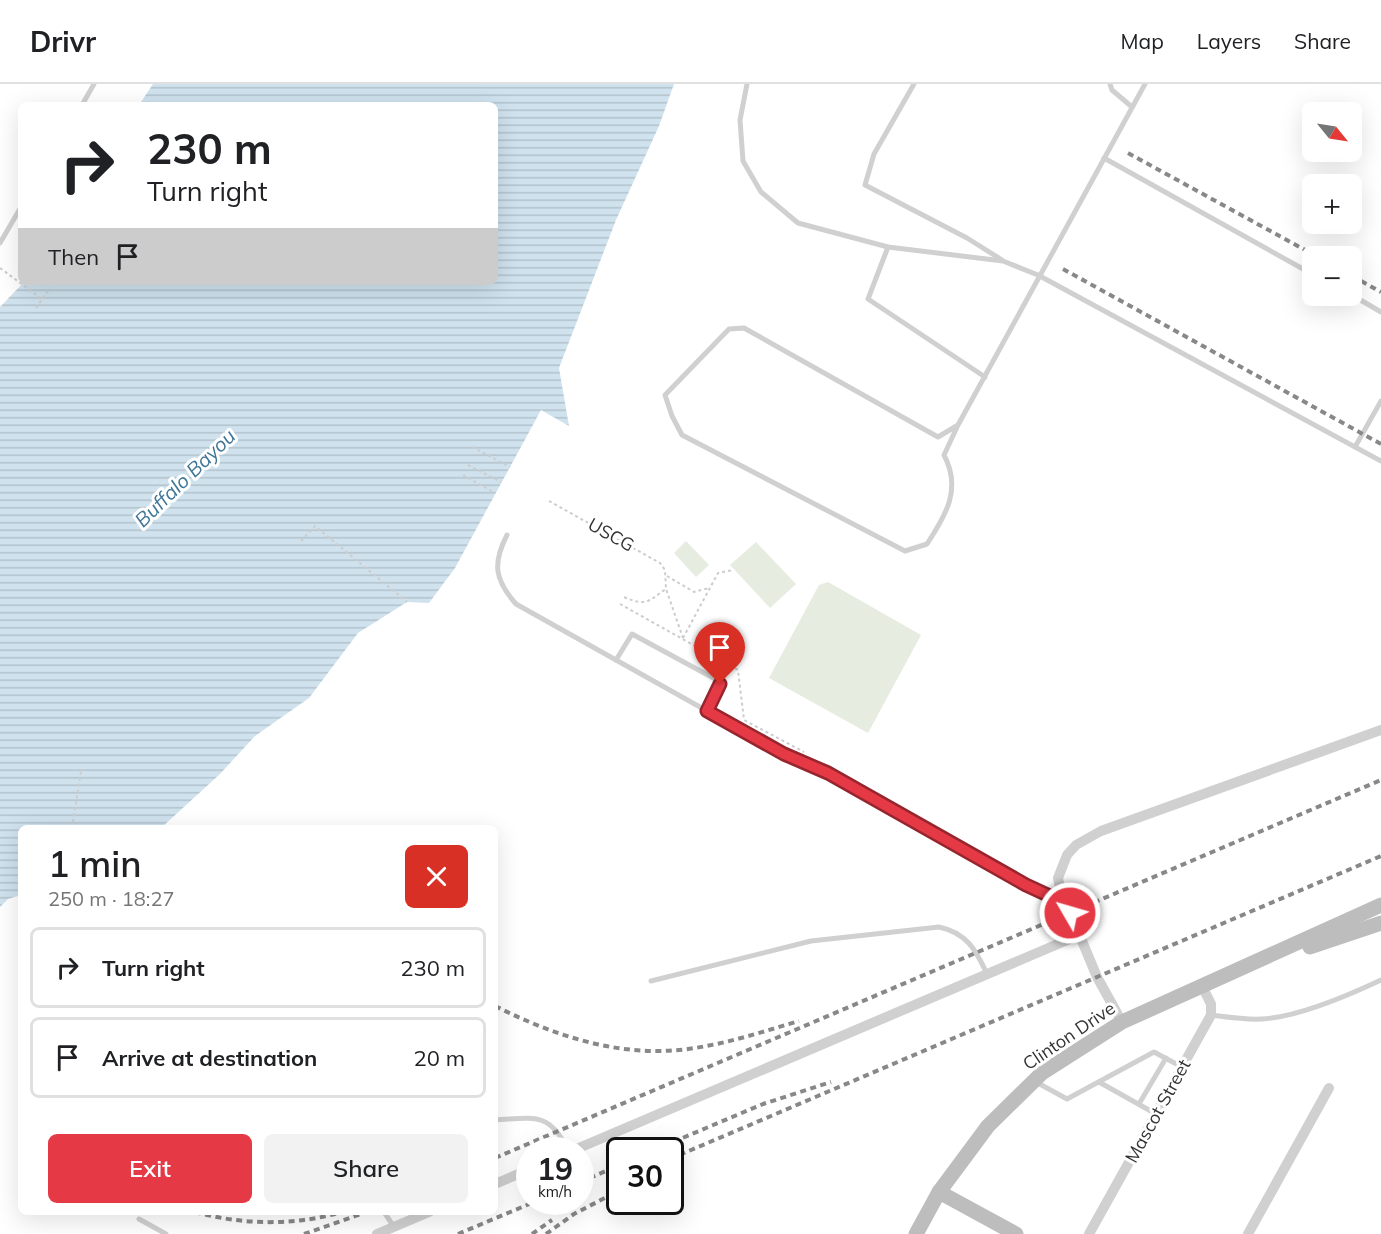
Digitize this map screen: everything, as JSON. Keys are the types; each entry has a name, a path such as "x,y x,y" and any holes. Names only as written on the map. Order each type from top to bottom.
{"main road":[{"name":"Clinton Drive","path":"916,1234 939,1192 988,1126 1034,1081 1122,1022 1381,905"},
{"name":"Clinton Drive","path":"1236,972 1381,923"},
{"path":"939,1192 1016,1234"}],"street":[{"path":"1122,1022 1097,977 1060,888 1061,868 1076,845 1087,837 1381,730"},
{"path":"594,1142 988,976 1079,935"},
{"path":"1203,986 1211,1004 1211,1015"},
{"name":"Mascot Street","path":"1089,1234 1211,1015"},
{"path":"1248,1234 1329,1088"},
{"path":"498,1183 516,1175"},
{"path":"378,1234 422,1215"}],"lane":[{"path":"84,102 94,84"},
{"path":"747,84 740,120 743,161 761,192 798,223 888,247 1003,261"},
{"path":"915,84 874,154 865,184 967,238 1003,261 1038,275 1381,461"},
{"path":"1110,84 1112,90 1132,107"},
{"path":"958,424 938,437 744,328 729,330 665,395 682,435 906,551 927,544 949,510 952,471 944,455 958,424 1145,84"},
{"path":"1104,158 1302,268"},
{"path":"0,243 18,212"},
{"path":"888,247 868,299 985,377"},
{"path":"1362,301 1381,312"},
{"path":"1355,447 1381,401"},
{"path":"507,535 499,551 497,573 516,604 784,754 828,773 1026,885 1067,904"},
{"path":"616,660 632,634 717,680 720,689 707,711"},
{"path":"651,981 811,941 939,927 952,930 967,939 988,976"},
{"path":"1211,1015 1260,1019 1278,1017 1350,995 1381,980"},
{"path":"1034,1081 1067,1099 1155,1052 1182,1067"},
{"path":"1139,1104 1145,1089 1166,1058"},
{"path":"1116,1072 1124,1077"},
{"path":"1099,1082 1156,1113"},
{"path":"498,1120 533,1118 544,1121 559,1131 562,1137"},
{"path":"386,1215 394,1227"},
{"path":"140,1219 166,1234"}],"path":[{"path":"0,268 18,281"},
{"path":"23,285 42,299"},
{"path":"36,308 50,288"},
{"path":"471,447 510,467"},
{"path":"468,465 501,482"},
{"path":"463,475 495,493"},
{"name":"USCG","path":"549,501 660,563 667,576 694,592 711,587"},
{"path":"301,541 315,526 407,602"},
{"path":"683,638 720,571 733,570"},
{"path":"667,576 666,589 683,638"},
{"path":"624,597 639,603 648,602 666,589"},
{"path":"620,604 738,670 744,720 805,753"},
{"path":"72,825 81,771"}],"shaded area":[{"path":"686,541 709,565 696,577 674,553"},
{"path":"756,542 796,584 770,608 730,565"},
{"path":"828,582 921,635 868,733 769,678 819,585"}],"water":[{"name":"Buffalo Bayou","path":"153,84 674,84 659,126 616,220 559,368 569,426 541,410 455,568 429,603 407,602 358,633 309,698 255,736 220,774 164,825 18,825 18,896 8,899 0,907 0,307 21,285 498,285 498,102 141,102"}],"railway":[{"path":"1128,153 1302,248"},
{"path":"1063,269 1381,444"},
{"path":"1362,282 1381,292"},
{"path":"498,1157 1381,780"},
{"path":"684,1153 1381,856"},
{"path":"498,1007 541,1027 588,1042 638,1050 663,1051 702,1047 799,1021"},
{"path":"684,1137 763,1104 831,1082"},
{"path":"594,1176 606,1171"},
{"path":"546,1234 574,1214 606,1197"},
{"path":"458,1234 516,1210"},
{"path":"208,1215 268,1222 306,1220 331,1215"},
{"path":"304,1234 358,1215"},
{"path":"532,1234 552,1220"}],"route":[{"path":"720,684 720,689 707,711 784,754 828,773 1026,885 1067,904 1070,913"}]}
